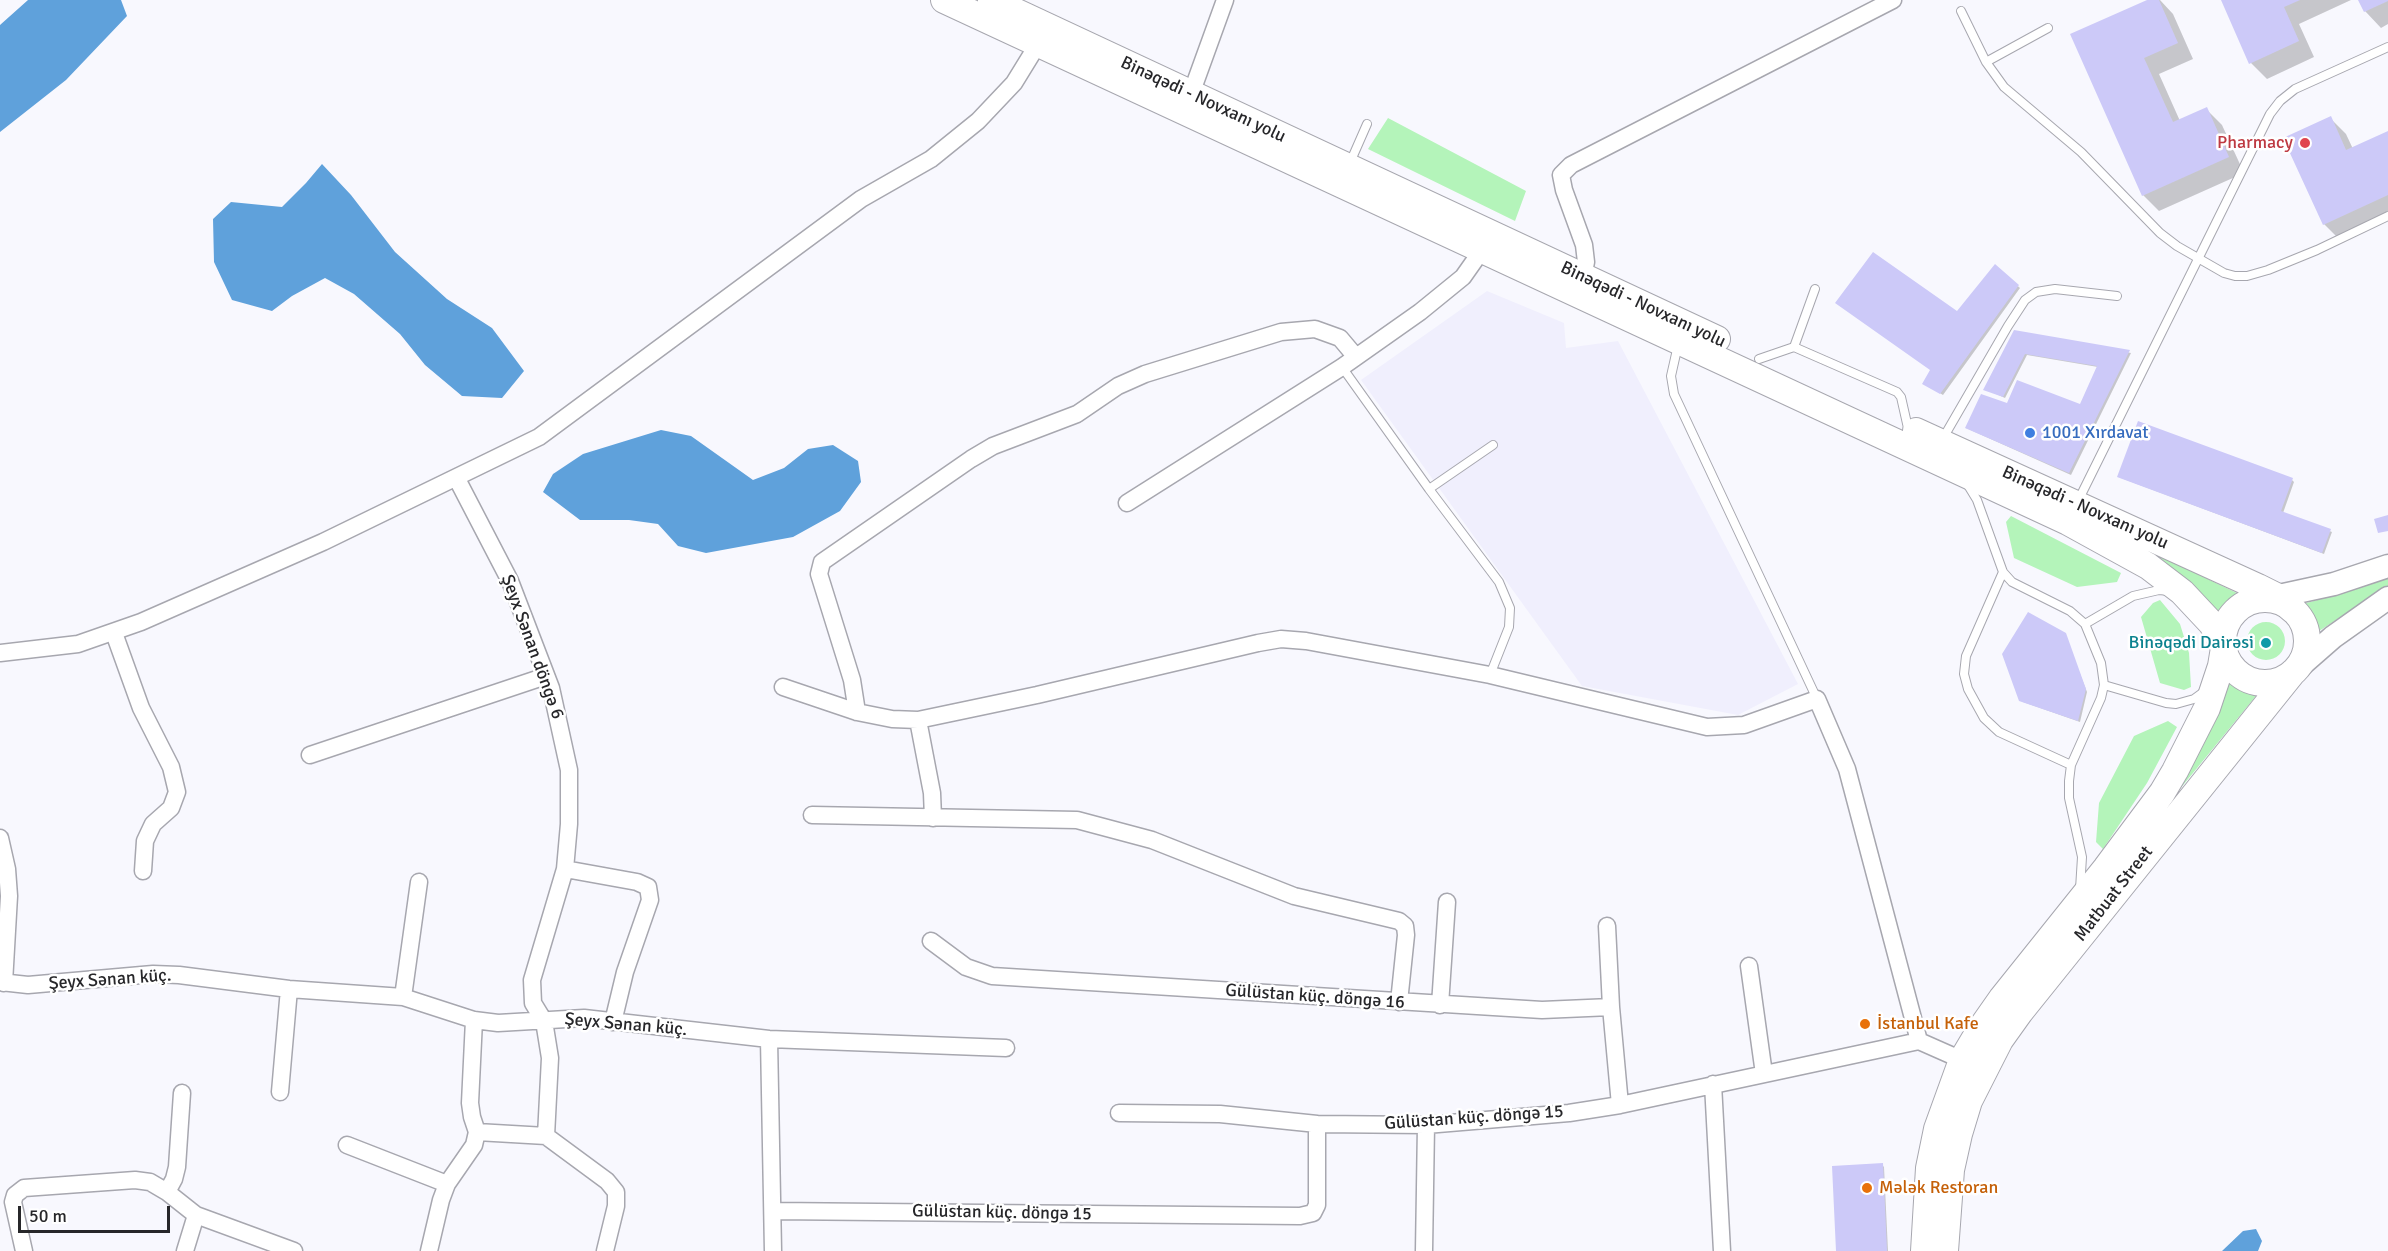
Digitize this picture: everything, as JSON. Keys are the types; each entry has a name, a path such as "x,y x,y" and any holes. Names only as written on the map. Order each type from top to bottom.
{"main road":[{"path":"944,0 1959,471 2072,513 2182,592 2212,624 2224,648 2234,668 2251,680 2273,682 2293,672 2304,656 2307,637 2305,627 2285,603 2269,600 2251,602 2231,617 2224,632 2224,648"},
{"name":"Binəqədi - Novxanı yolu","path":"991,0 1941,443 2072,513 2285,603"},
{"path":"2285,603 2388,566"},
{"name":"Matbuat Street","path":"1945,1251 1951,1170 1959,1134 1969,1101 2000,1040 2027,1003 2293,672 2333,637 2388,598"},
{"name":"Matbuat Street","path":"1924,1251 1931,1158 1937,1129 1962,1060 2002,998 2074,910 2166,786 2191,743 2218,678 2224,648"}],"street":[{"path":"1191,94 1225,0"},
{"path":"1583,277 1586,262 1584,245 1564,190 1561,175 1571,165 1893,0"},
{"path":"0,653 78,644 114,633 313,546 457,479 539,437 852,206 931,159 978,121 1014,83 1038,44"},
{"path":"1127,503 1342,367 1443,296 1463,277 1482,250"},
{"path":"857,712 852,680 819,574 822,562 979,454 993,446 1077,414 1118,386 1145,374 1281,333 1315,329 1340,338 1356,357"},
{"name":"Şeyx Sənan döngə 6","path":"457,479 510,581 546,676 560,725 569,770 569,824 565,869 532,980 533,1003 544,1021 550,1059 546,1136"},
{"path":"114,633 141,708 171,767 177,792 171,808 153,824 145,842 143,871"},
{"path":"783,687 857,712 918,720 1281,639 1306,641 1490,675 1707,727 1744,725 1817,699 1847,769 1919,1041 1962,1060"},
{"path":"310,754 546,676"},
{"path":"918,720 932,793 933,818"},
{"path":"812,814 1077,820 1152,840 1293,896 1399,921 1405,926 1406,935 1399,1002"},
{"path":"0,838 7,869 9,896 2,983"},
{"path":"565,869 637,882 648,887 650,900 625,972 613,1022"},
{"path":"403,997 419,882"},
{"path":"1440,1005 1447,902"},
{"path":"1607,926 1611,1007 1620,1105"},
{"name":"Gülüstan küç. döngə 16","path":"931,941 966,967 992,976 1440,1005 1542,1010 1611,1007"},
{"path":"1749,966 1764,1074"},
{"name":"Şeyx Sənan küç.","path":"2,983 28,985 162,974 289,989 403,997 474,1020 498,1023 584,1018 769,1038 1006,1048"},
{"path":"280,1092 289,989"},
{"path":"429,1251 447,1184 474,1145 477,1132 470,1103 474,1020"},
{"path":"769,1038 773,1251"},
{"name":"Gülüstan küç. döngə 15","path":"773,1210 1300,1216 1312,1213 1317,1205 1317,1124 1426,1125 1569,1113 1620,1105 1919,1041"},
{"path":"1713,1084 1722,1251"},
{"path":"167,1192 177,1167 182,1093"},
{"path":"1119,1113 1220,1114 1317,1124"},
{"path":"1424,1251 1426,1125"},
{"path":"477,1132 546,1136 607,1181 616,1192 616,1206 605,1251"},
{"path":"347,1145 447,1184"},
{"path":"24,1251 13,1202 15,1195 24,1188 135,1180 150,1182 196,1215 294,1251"},
{"path":"185,1251 196,1215"}],"lane":[{"path":"1961,10 1986,62 2004,87 2081,152 2160,233 2177,246 2224,273 2247,276 2317,250 2388,216"},
{"path":"1986,62 2048,28"},
{"path":"2072,513 2270,114 2280,101 2295,89 2388,47"},
{"path":"1348,168 1367,124"},
{"path":"1794,347 1815,289"},
{"path":"1941,443 2025,300 2036,292 2055,289 2118,296"},
{"path":"1679,341 1671,376 1674,394 1817,699"},
{"path":"1759,359 1794,347 1897,392 1901,397 1908,428"},
{"path":"1342,367 1429,489 1500,582 1510,608 1509,627 1490,675"},
{"path":"1429,489 1493,445"},
{"path":"1959,471 1977,500 2003,572 2012,582 2070,611 2085,624 2101,663 2104,685 2094,714 2071,765 2069,798 2082,857 2082,883 2074,910"},
{"path":"2003,572 1966,656 1965,674 1968,689 1984,718 1999,732 2071,765"},
{"path":"2085,624 2142,592 2159,590 2182,592"},
{"path":"2104,685 2176,704 2194,699 2218,678"}],"shaded area":[{"path":"1487,291 1564,323 1566,348 1618,341 1798,684 1738,715 1582,686 1361,380"}],"green space":[{"path":"1388,118 1526,191 1515,221 1368,149"},
{"path":"2011,516 2121,573 2117,582 2077,587 2014,558 2006,522"},
{"path":"2118,536 2239,594 2226,605 2220,616 2190,584"},
{"path":"2388,575 2388,586 2319,631 2303,604 2346,592"},
{"path":"2160,600 2180,624 2189,653 2191,687 2184,690 2160,683 2141,617 2153,603"},
{"name":"Binəqədi Dairəsi","path":"2266,622 2279,628 2285,641 2279,654 2266,660 2253,654 2247,641 2253,628"},
{"path":"2229,676 2249,689 2260,691 2175,795 2222,705"},
{"path":"2168,721 2177,727 2147,783 2103,849 2096,842 2099,803 2134,736"}],"water":[{"path":"28,0 121,0 127,16 66,80 0,132 0,25"},
{"path":"322,164 351,195 395,252 447,299 492,328 524,371 502,398 462,396 425,365 400,334 354,294 325,278 292,296 272,311 232,300 214,262 213,219 231,202 282,207"},
{"path":"661,430 691,436 753,480 784,468 808,449 833,445 858,461 861,482 840,511 793,537 706,553 678,546 658,524 629,520 580,520 543,492 553,474 583,454"},
{"path":"2256,1229 2262,1241 2258,1251 2222,1251 2243,1231"}],"building":[{"path":"2147,0 2159,0 2178,43 2144,58 2173,122 2207,107 2229,157 2142,196 2070,34"},
{"path":"2221,0 2300,0 2284,7 2299,41 2249,64"},
{"path":"2358,0 2388,0 2388,1 2364,12"},
{"path":"2331,116 2346,150 2388,131 2388,195 2323,225 2283,138"},
{"path":"1873,252 1957,311 1995,264 2019,285 1940,394 1922,384 1930,370 1835,303"},
{"path":"2014,330 2130,350 2069,473 1965,428 1981,394 2007,403 2017,380 2080,404 2097,366 2025,354 2003,397 1983,390"},
{"path":"2138,421 2293,478 2281,511 2331,529 2322,553 2117,477"},
{"path":"2388,515 2388,531 2378,533 2374,519"},
{"path":"2028,612 2066,633 2086,689 2078,721 2019,701 2002,654"},
{"path":"1883,1163 1887,1251 1836,1251 1832,1166"}],"place":[{"name":"Pharmacy","path":"2305,143"},
{"name":"1001 Xırdavat","path":"2030,433"},
{"name":"Binəqədi Dairəsi","path":"2266,643"},
{"name":"İstanbul Kafe","path":"1865,1024"},
{"name":"Mələk Restoran","path":"1867,1188"}]}
